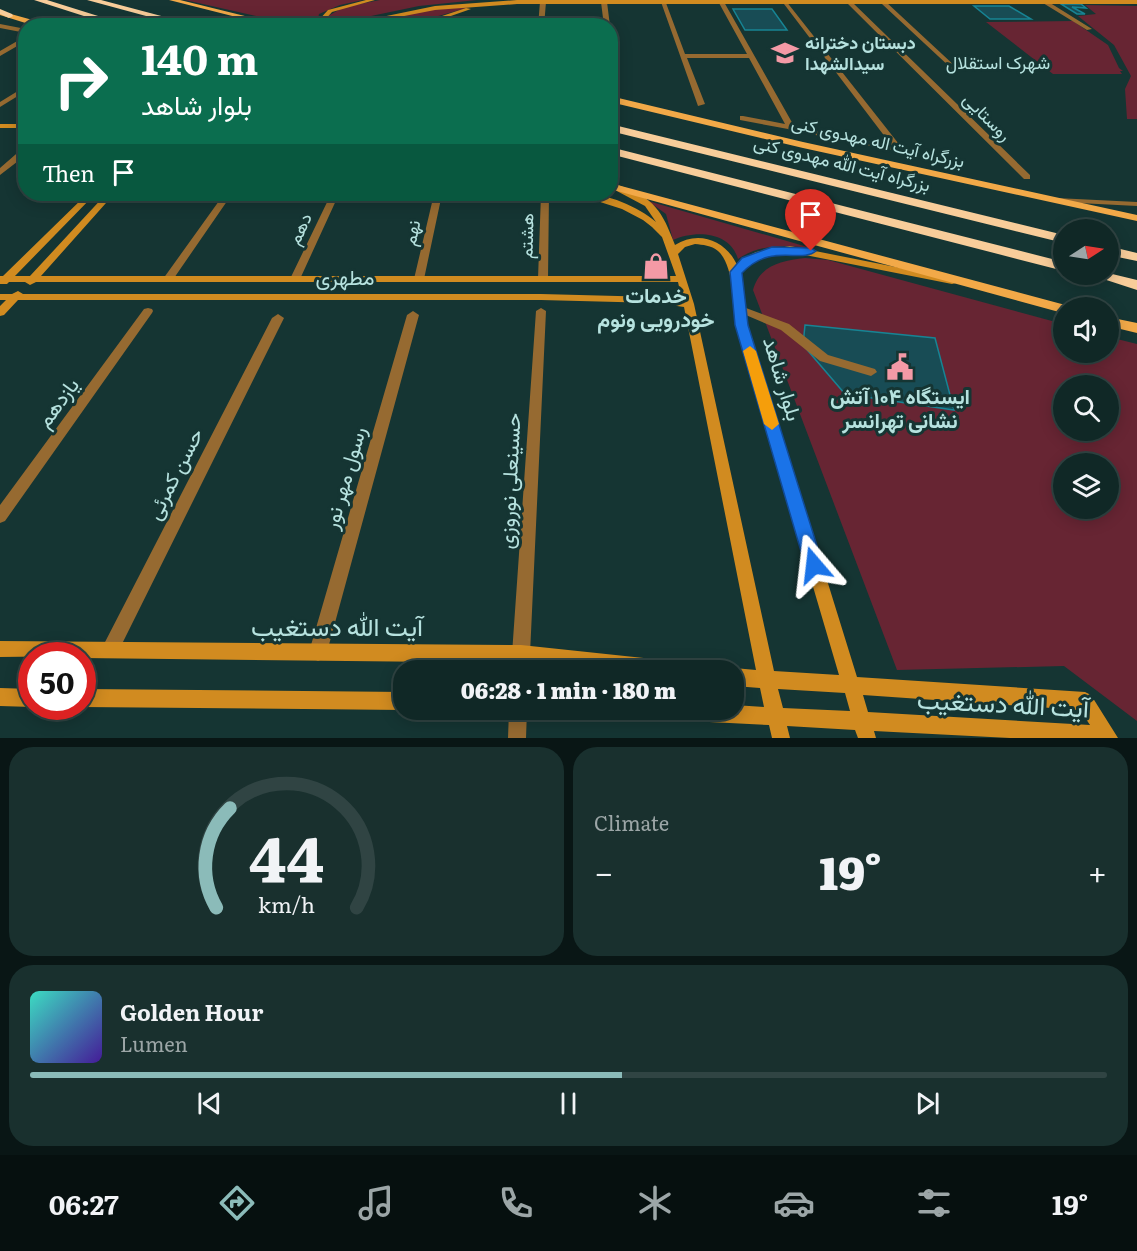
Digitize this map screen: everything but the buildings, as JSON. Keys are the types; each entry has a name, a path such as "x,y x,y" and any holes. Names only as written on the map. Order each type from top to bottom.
{"highway":[{"path":"38,0 99,18"},
{"path":"91,0 163,18"},
{"name":"بزرگراه آیت الله مهدوی کنی","path":"618,129 1053,236"},
{"path":"618,152 1053,264"},
{"path":"1119,253 1137,257"},
{"path":"1119,280 1137,285"}],"main road":[{"path":"172,0 249,18"},
{"path":"324,18 330,11 372,0"},
{"path":"368,18 398,11 493,0"},
{"path":"378,18 411,11 517,2 1137,2"},
{"path":"439,18 470,8 517,2"},
{"path":"462,18 484,9 539,2"},
{"path":"2,15 18,19"},
{"name":"بزرگراه آیت اله مهدوی کنی","path":"618,96 1048,199 1137,218"},
{"path":"0,126 18,126"},
{"path":"618,188 1053,306"},
{"path":"618,189 655,210 689,304 767,681 781,738"},
{"path":"2,281 85,201"},
{"path":"0,313 104,201"},
{"path":"602,201 626,208 644,217 658,226 665,237"},
{"path":"672,255 679,246 687,243 715,244 723,248 736,272 746,261 759,254 790,249 976,286"},
{"name":"بلوار شاهد","path":"736,272 738,308 865,730"},
{"name":"مطهری","path":"2,281 32,279 681,279"},
{"path":"635,279 638,299"},
{"name":"مطهری","path":"0,297 638,299 689,304"},
{"path":"1119,324 1137,328"},
{"name":"آیت الله دستغیب","path":"0,649 521,654 578,660"},
{"name":"آیت الله دستغیب","path":"744,678 1085,701 1107,737"},
{"path":"0,697 18,698"},
{"path":"96,698 393,701"},
{"name":"آیت الله دستغیب","path":"744,715 776,717 865,730 1107,737"}],"street":[{"path":"539,2 540,18"},
{"path":"604,2 606,18"},
{"path":"1045,2 1089,29"},
{"path":"663,3 700,104"},
{"path":"722,3 792,130"},
{"path":"743,118 792,130 899,150 786,3"},
{"name":"روستایی","path":"850,3 1027,177"},
{"path":"884,3 954,68"},
{"path":"0,26 18,29"},
{"path":"0,54 18,43"},
{"path":"684,56 752,56"},
{"path":"0,105 18,93"},
{"path":"0,171 18,156"},
{"path":"168,279 223,201"},
{"name":"دهم","path":"295,279 332,201"},
{"name":"نهم","path":"419,279 436,201"},
{"name":"هشتم","path":"543,279 545,201"},
{"path":"738,308 785,327 824,357 871,372"},
{"name":"یازدهم","path":"0,517 148,311"},
{"name":"حسینعلی نوروزی","path":"521,654 541,311"},
{"name":"رسول مهر نور","path":"318,652 413,315"},
{"name":"حسن کمرئی","path":"110,650 278,318"},
{"path":"517,738 518,720"}],"lane":[{"path":"1048,199 1137,204"}],"shaded area":[{"path":"185,0 363,0 340,5 319,14 318,18 265,18"},
{"path":"380,0 477,0 419,6 362,18 327,18 344,7"},
{"path":"1085,5 1137,6 1137,119 1127,119 1125,89 1131,76 1114,45 1078,16 1096,14"},
{"path":"470,7 432,18 384,18 415,11"},
{"path":"1073,21 1108,45 1119,68 1123,71 1120,71 1122,74 1053,74 986,22"},
{"path":"648,201 811,248 792,246 764,248 738,259 728,243 711,235 691,235 673,240 666,214"},
{"path":"805,258 828,260 1053,321 1053,363 1119,363 1119,340 1137,344 1137,721 1064,666 897,670 753,290 756,282 766,270 780,263"}],"slow traffic":[{"path":"750,351 772,424"}],"place":[{"name":"دبستان دخترانه سیدالشهدا","path":"785,53"},
{"name":"خدمات خودرویی ونوم","path":"656,266"},
{"name":"ایستگاه ۱۰۴ آتش ‌نشانی تهرانسر","path":"900,367"}],"district":[{"name":"شهرک استقلال","path":"998,63"}],"route":[{"path":"811,251 772,250 746,261 736,272 738,308 742,325 814,565"}]}
